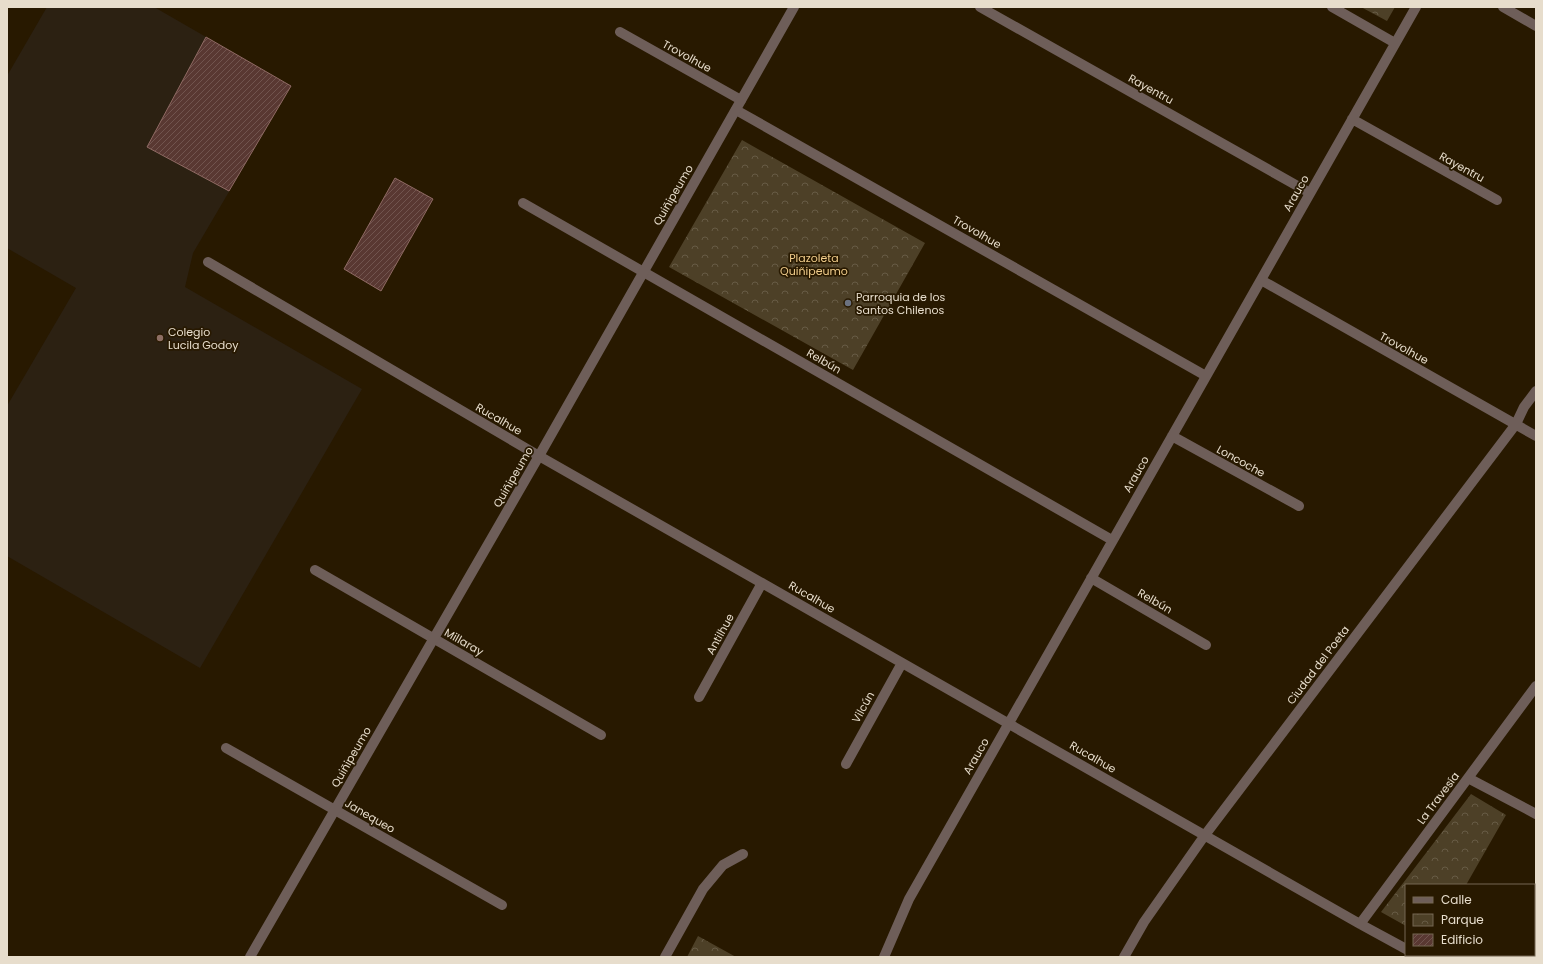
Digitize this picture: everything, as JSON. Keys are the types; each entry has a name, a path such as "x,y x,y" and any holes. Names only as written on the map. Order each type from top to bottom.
{"street":[{"name":"Quiñipeumo","path":"250,957 794,7"},
{"name":"Rayentru","path":"980,7 1310,193"},
{"path":"1332,7 1395,43"},
{"name":"Arauco","path":"884,957 909,899 1416,7"},
{"path":"1503,7 1536,26"},
{"name":"Trovolhue","path":"620,32 741,100"},
{"name":"Trovolhue","path":"736,110 1206,376"},
{"name":"Rayentru","path":"1352,120 1496,200"},
{"name":"Relbún","path":"523,203 1112,540"},
{"name":"Rucalhue","path":"208,262 538,456 1405,948"},
{"name":"Trovolhue","path":"1261,280 1536,436"},
{"name":"Ciudad del Poeta","path":"1124,957 1144,922 1205,835 1516,424 1524,407 1536,391"},
{"name":"Loncoche","path":"1172,436 1299,506"},
{"name":"Millaray","path":"315,570 601,735"},
{"name":"Relbún","path":"1091,578 1206,645"},
{"name":"Antilhue","path":"699,696 762,583"},
{"name":"Vilcún","path":"846,764 902,663"},
{"name":"La Travesía","path":"1360,924 1536,686"},
{"name":"Janequeo","path":"226,748 502,904"},
{"path":"1468,778 1536,814"},
{"path":"665,957 703,889 724,865 743,854"}],"shaded area":[{"name":"Colegio Lucila Godoy","path":"47,7 154,7 291,86 193,253 185,287 362,389 200,668 7,556 7,406 76,288 7,248 7,76"}],"green space":[{"path":"1361,7 1395,7 1387,21"},
{"name":"Plazoleta Quiñipeumo","path":"742,140 925,243 853,370 669,267"},
{"path":"1471,794 1506,815 1467,884 1405,884 1405,925 1381,912"},
{"path":"698,936 736,957 687,957"}],"building":[{"path":"206,37 291,86 229,191 147,147"},
{"path":"395,178 433,199 381,291 344,269"}],"place":[{"name":"Parroquia de los Santos Chilenos","path":"848,303"},
{"name":"Colegio Lucila Godoy","path":"160,338"}]}
